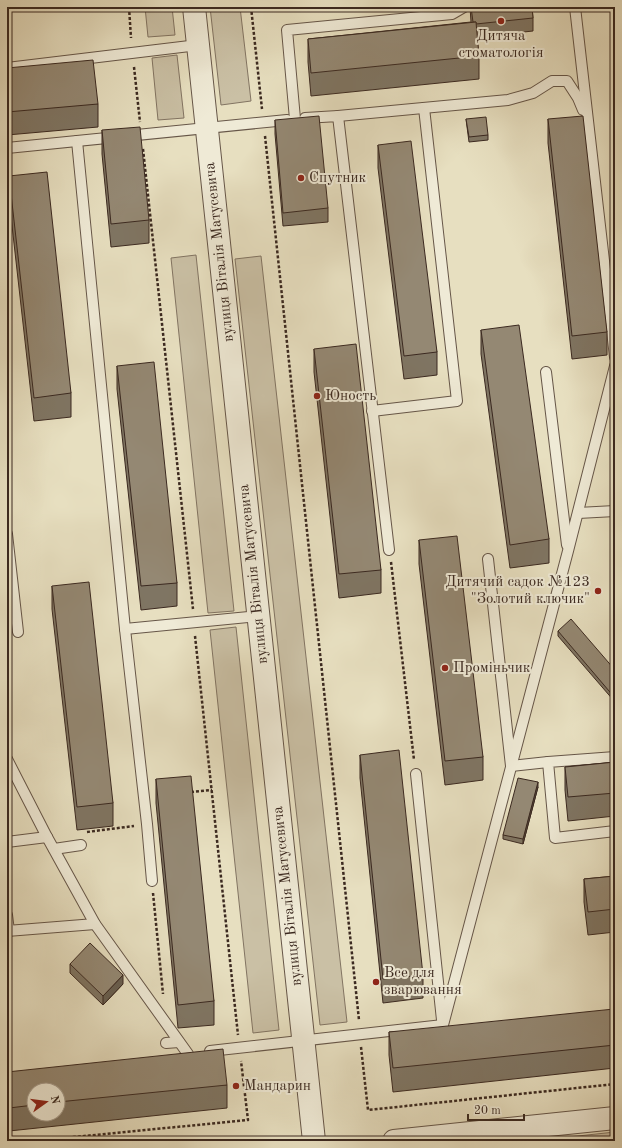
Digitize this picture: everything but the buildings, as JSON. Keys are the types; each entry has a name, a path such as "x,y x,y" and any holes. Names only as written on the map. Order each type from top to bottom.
{"street":[{"name":"вулиця Віталія Матусевича","path":"194,7 314,1141"},
{"path":"394,1141 615,1118"}],"lane":[{"path":"295,119 287,30 452,14 464,7"},
{"path":"575,7 615,357"},
{"path":"7,68 198,45"},
{"path":"7,148 295,119 508,100 533,93 552,81 567,81 578,98 588,123"},
{"path":"372,411 457,402 424,108"},
{"path":"338,116 372,411 390,550"},
{"path":"77,141 125,629 152,881"},
{"path":"443,1026 615,366"},
{"path":"546,372 568,551"},
{"path":"578,512 615,511"},
{"path":"7,534 18,632"},
{"path":"488,559 511,766"},
{"path":"125,629 259,616"},
{"path":"511,766 615,757"},
{"path":"7,759 94,924 179,1042 192,1053 443,1026"},
{"path":"548,762 555,838 615,831"},
{"path":"416,774 443,1026"},
{"path":"7,842 47,837"},
{"path":"54,849 81,845"},
{"path":"7,915 8,931 94,924"},
{"path":"166,1043 179,1042"}],"path":[{"path":"33,1141 248,1120 129,7"},
{"path":"251,7 368,1110 615,1084"},
{"path":"390,550 416,774"},
{"path":"189,792 212,790"},
{"path":"86,832 147,824"},
{"path":"152,881 163,994"}],"shaded area":[{"path":"145,7 172,7 175,35 148,37"},
{"path":"210,7 240,7 251,101 221,105"},
{"path":"177,55 184,118 158,120 152,58"},
{"path":"196,255 234,611 208,613 171,258"},
{"path":"261,256 347,1022 320,1025 235,259"},
{"path":"236,627 279,1030 253,1033 210,630"},
{"path":"615,1132 615,1141 531,1141"}],"place":[{"name":"Дитяча стоматологія","path":"501,21"},
{"name":"Спутник","path":"301,178"},
{"name":"Юность","path":"317,396"},
{"name":"Дитячий садок №123 \"Золотий ключик\"","path":"598,591"},
{"name":"Проміньчик","path":"445,668"},
{"name":"Все для зварювання","path":"376,982"},
{"name":"Мандарин","path":"236,1086"}]}
